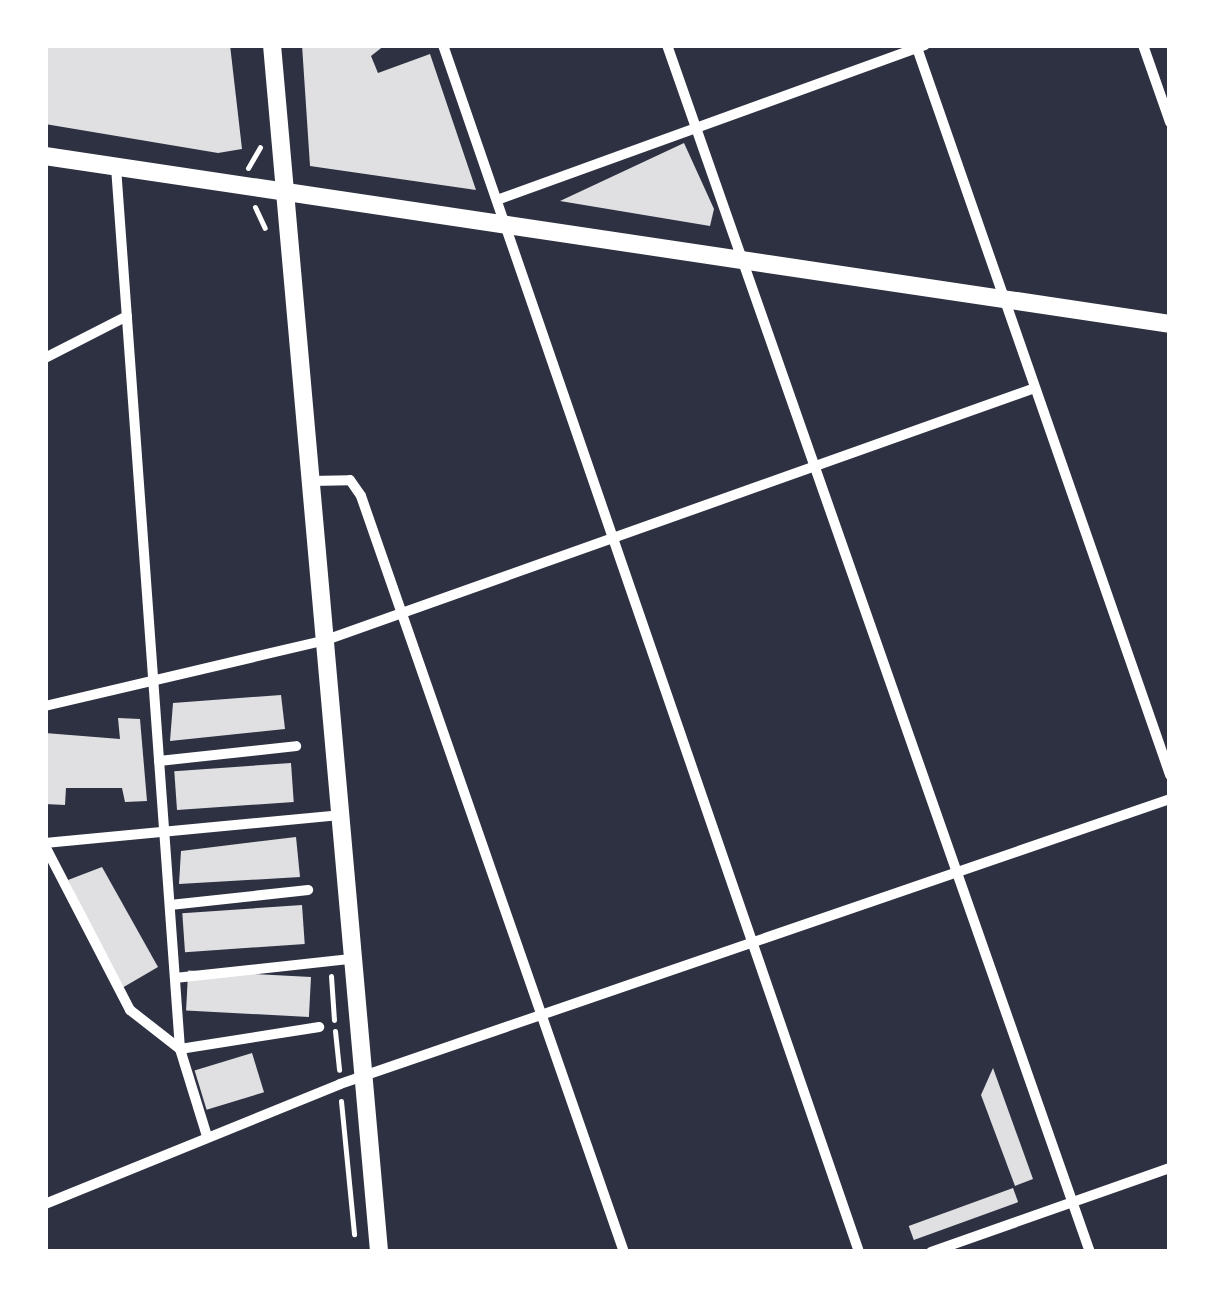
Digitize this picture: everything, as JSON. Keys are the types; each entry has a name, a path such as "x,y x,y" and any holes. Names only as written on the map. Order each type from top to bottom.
{"street":[{"path":"272,45 351,959 380,1248"},
{"path":"443,45 859,1252"},
{"path":"667,45 1090,1252"},
{"path":"1143,45 1170,122"},
{"path":"497,200 919,46 1170,775"},
{"path":"45,156 1170,324"},
{"path":"116,167 180,1049 206,1133"},
{"path":"45,358 127,316"},
{"path":"45,706 152,677 326,640 400,607 1035,388"},
{"path":"311,481 356,486 624,1252"},
{"path":"159,761 296,746"},
{"path":"45,1204 206,1133 364,1076 753,946 1170,799"},
{"path":"319,1027 180,1049 130,1010 45,844 340,816"},
{"path":"170,905 308,890"},
{"path":"175,978 351,959"},
{"path":"932,1252 1170,1168"}],"building":[{"path":"45,45 230,45 242,149 218,153 45,124"},
{"path":"302,45 385,45 371,56 378,73 430,54 476,190 310,166"},
{"path":"684,143 714,209 710,226 560,201"},
{"path":"281,695 285,729 170,741 173,703"},
{"path":"118,718 140,719 147,801 125,802 122,788 66,788 65,805 45,804 45,733 120,739"},
{"path":"291,763 294,802 177,810 174,771"},
{"path":"296,837 300,877 179,884 181,851"},
{"path":"102,867 158,967 122,988 68,880"},
{"path":"302,905 305,944 185,952 182,913"},
{"path":"188,971 311,977 309,1017 186,1011"},
{"path":"252,1053 264,1092 207,1110 195,1071"},
{"path":"993,1068 1033,1179 1015,1186 981,1095"},
{"path":"1013,1188 1018,1202 914,1240 909,1226"}]}
